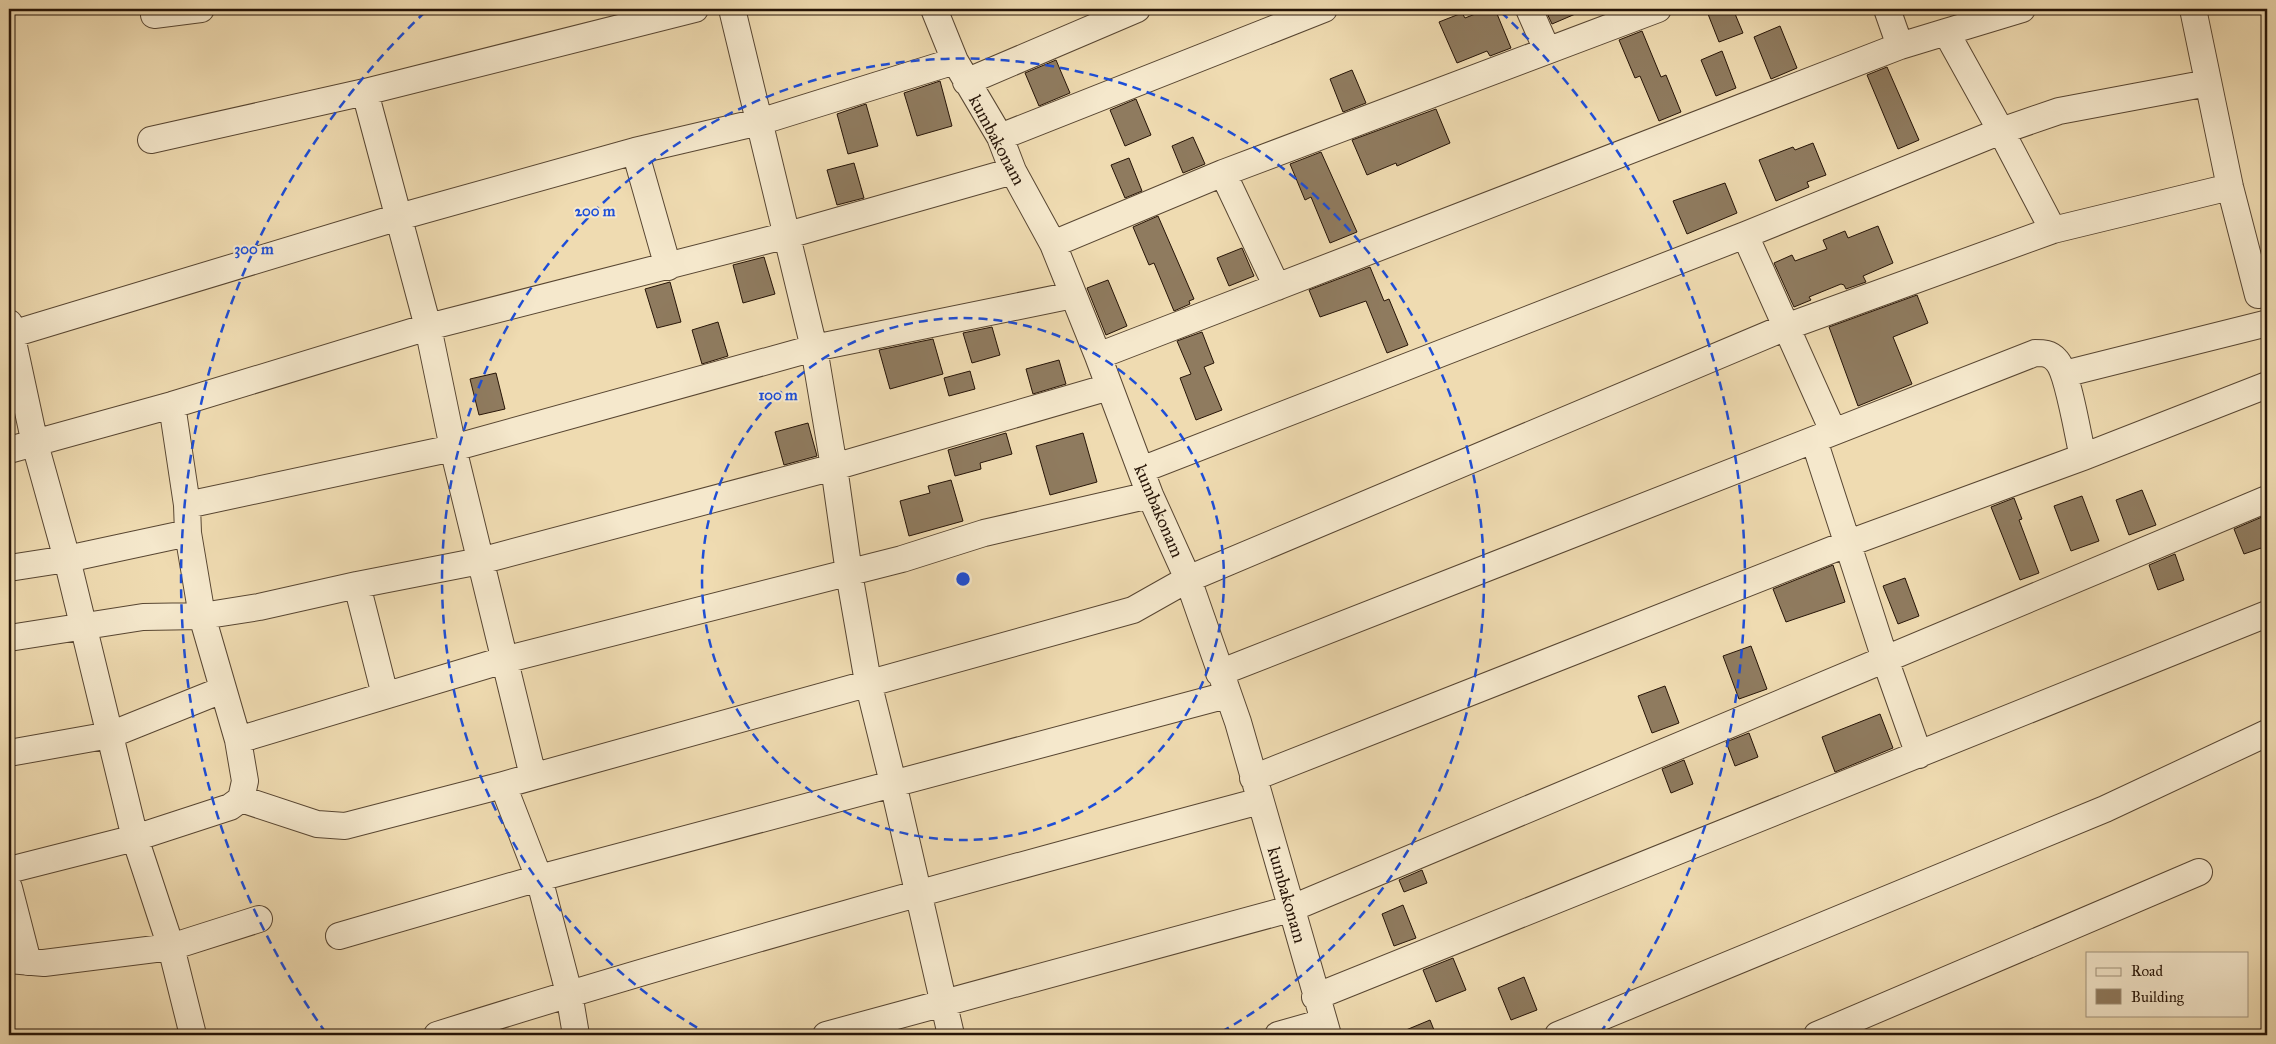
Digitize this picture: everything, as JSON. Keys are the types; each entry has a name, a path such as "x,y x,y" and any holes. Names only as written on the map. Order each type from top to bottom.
{"street":[{"path":"154,15 201,9"},
{"path":"151,140 365,92 695,9"},
{"path":"732,9 814,348 868,682 894,783 951,1035"},
{"name":"kumbakonam","path":"934,9 961,71 1000,137 1013,171 1053,244 1098,356 1150,495 1188,579 1223,684 1238,722 1290,909 1326,1028"},
{"path":"193,1035 171,947 136,838 67,558 35,444 10,331 399,216 635,151 961,71 1137,9"},
{"path":"1000,137 1324,9"},
{"path":"1530,9 1547,50"},
{"path":"1053,244 1223,173 1658,9"},
{"path":"1887,9 1900,46"},
{"path":"1098,356 1900,46 2022,9"},
{"path":"2064,374 2266,332 2263,294 2230,187 2193,9"},
{"path":"1946,32 2002,131 2053,230"},
{"path":"1141,470 1745,235 2002,131 2059,112 2208,83"},
{"path":"365,92 428,327 452,448 534,776"},
{"path":"635,151 668,266"},
{"path":"9,450 172,405 428,327 788,235 1013,171"},
{"path":"1223,173 1276,287"},
{"path":"241,799 316,824 345,826 502,785 868,682 1134,610 1188,579 1786,327 2053,230 2230,187"},
{"path":"1745,235 1786,327 1824,436 1849,543 1885,659 1919,755"},
{"path":"188,505 452,448 814,348 1073,295"},
{"path":"339,936 539,878 894,783 1223,684 1824,436 2035,353 2047,354 2057,360 2064,374 2083,457"},
{"path":"437,1035 569,994 918,893 1257,789 1849,543 2083,457 2267,385"},
{"path":"9,638 143,617 202,616 259,607 480,561 834,467 1109,387"},
{"path":"9,870 136,838 230,807 241,799 245,781 238,740 202,616 188,533 188,505 172,405"},
{"path":"238,740 504,660 902,559 984,533 1150,495"},
{"path":"826,1035 1290,909 2267,498"},
{"path":"9,568 188,533"},
{"path":"358,585 385,695"},
{"path":"1316,997 2267,614"},
{"path":"9,753 110,735 222,690"},
{"path":"1558,1035 2105,809 2267,733"},
{"path":"502,785 539,878 569,994 576,1035"},
{"path":"1817,1035 2199,872"},
{"path":"9,888 18,961 44,963 171,947 259,919"},
{"path":"1278,1035 1326,1028"}],"building":[{"path":"1488,9 1495,9 1511,48 1490,56 1487,51 1457,63 1439,22 1462,13 1465,18"},
{"path":"1545,9 1587,9 1552,24"},
{"path":"1706,9 1733,9 1743,33 1719,42"},
{"path":"1780,26 1797,68 1771,79 1754,37"},
{"path":"1642,31 1661,77 1666,75 1681,112 1659,121 1640,76 1635,78 1619,40"},
{"path":"1722,51 1736,88 1716,96 1701,60"},
{"path":"1056,60 1070,93 1039,106 1025,73"},
{"path":"1887,67 1919,140 1898,149 1867,75"},
{"path":"1352,70 1366,103 1343,112 1330,79"},
{"path":"940,81 952,126 917,136 904,93"},
{"path":"1136,99 1151,135 1125,146 1110,110"},
{"path":"866,104 878,146 848,154 837,114"},
{"path":"1436,109 1450,143 1397,166 1396,163 1367,175 1352,140"},
{"path":"1193,137 1205,164 1183,173 1172,146"},
{"path":"1813,143 1826,175 1807,182 1809,187 1776,201 1759,160 1793,147 1795,150"},
{"path":"1321,152 1357,232 1330,243 1311,197 1305,200 1290,164"},
{"path":"1129,158 1142,191 1125,198 1111,165"},
{"path":"854,163 864,198 837,205 827,170"},
{"path":"1725,183 1737,213 1687,234 1673,201"},
{"path":"1158,216 1194,299 1189,301 1190,304 1174,311 1154,263 1149,265 1133,227"},
{"path":"1878,226 1893,263 1863,276 1866,282 1846,289 1841,284 1809,297 1811,300 1794,307 1774,263 1792,255 1795,261 1827,249 1823,240 1845,231 1848,238"},
{"path":"1242,248 1254,276 1229,286 1217,258"},
{"path":"764,257 775,294 743,303 733,265"},
{"path":"1370,267 1384,301 1389,299 1408,345 1387,353 1366,301 1320,317 1309,290"},
{"path":"1108,280 1127,326 1106,335 1087,288"},
{"path":"670,282 681,322 657,328 645,289"},
{"path":"1917,295 1928,323 1893,337 1912,384 1858,406 1829,327"},
{"path":"718,322 728,356 702,364 692,330"},
{"path":"992,327 1000,355 972,363 963,333"},
{"path":"1202,332 1214,363 1204,367 1222,410 1196,420 1180,378 1191,374 1177,341"},
{"path":"933,339 943,374 890,389 879,350"},
{"path":"1059,360 1066,384 1033,394 1026,369"},
{"path":"970,371 975,389 949,396 944,378"},
{"path":"496,373 505,409 479,415 470,379"},
{"path":"808,423 817,456 784,465 775,432"},
{"path":"1006,433 1012,454 980,463 981,469 955,476 948,450"},
{"path":"1083,433 1097,482 1050,495 1036,446"},
{"path":"951,480 963,521 909,536 900,501 930,493 928,486"},
{"path":"2142,490 2156,525 2129,535 2116,500"},
{"path":"2082,496 2099,541 2071,551 2054,506"},
{"path":"2014,498 2022,519 2019,520 2039,573 2020,580 1991,507"},
{"path":"2262,517 2267,530 2267,546 2244,554 2234,529"},
{"path":"2175,554 2184,580 2158,590 2149,565"},
{"path":"1833,565 1845,602 1786,622 1773,589"},
{"path":"1905,578 1919,616 1898,624 1883,586"},
{"path":"1751,646 1767,689 1739,699 1723,656"},
{"path":"1665,686 1679,723 1652,733 1638,696"},
{"path":"1880,714 1893,748 1835,772 1822,737"},
{"path":"1749,733 1758,757 1735,766 1726,742"},
{"path":"1684,760 1693,784 1671,793 1662,769"},
{"path":"1422,870 1427,883 1404,892 1399,880"},
{"path":"1403,905 1416,938 1394,946 1382,914"},
{"path":"1453,958 1466,990 1436,1002 1423,970"},
{"path":"1524,977 1537,1010 1511,1020 1498,988"},
{"path":"1430,1020 1436,1035 1394,1035"}]}
